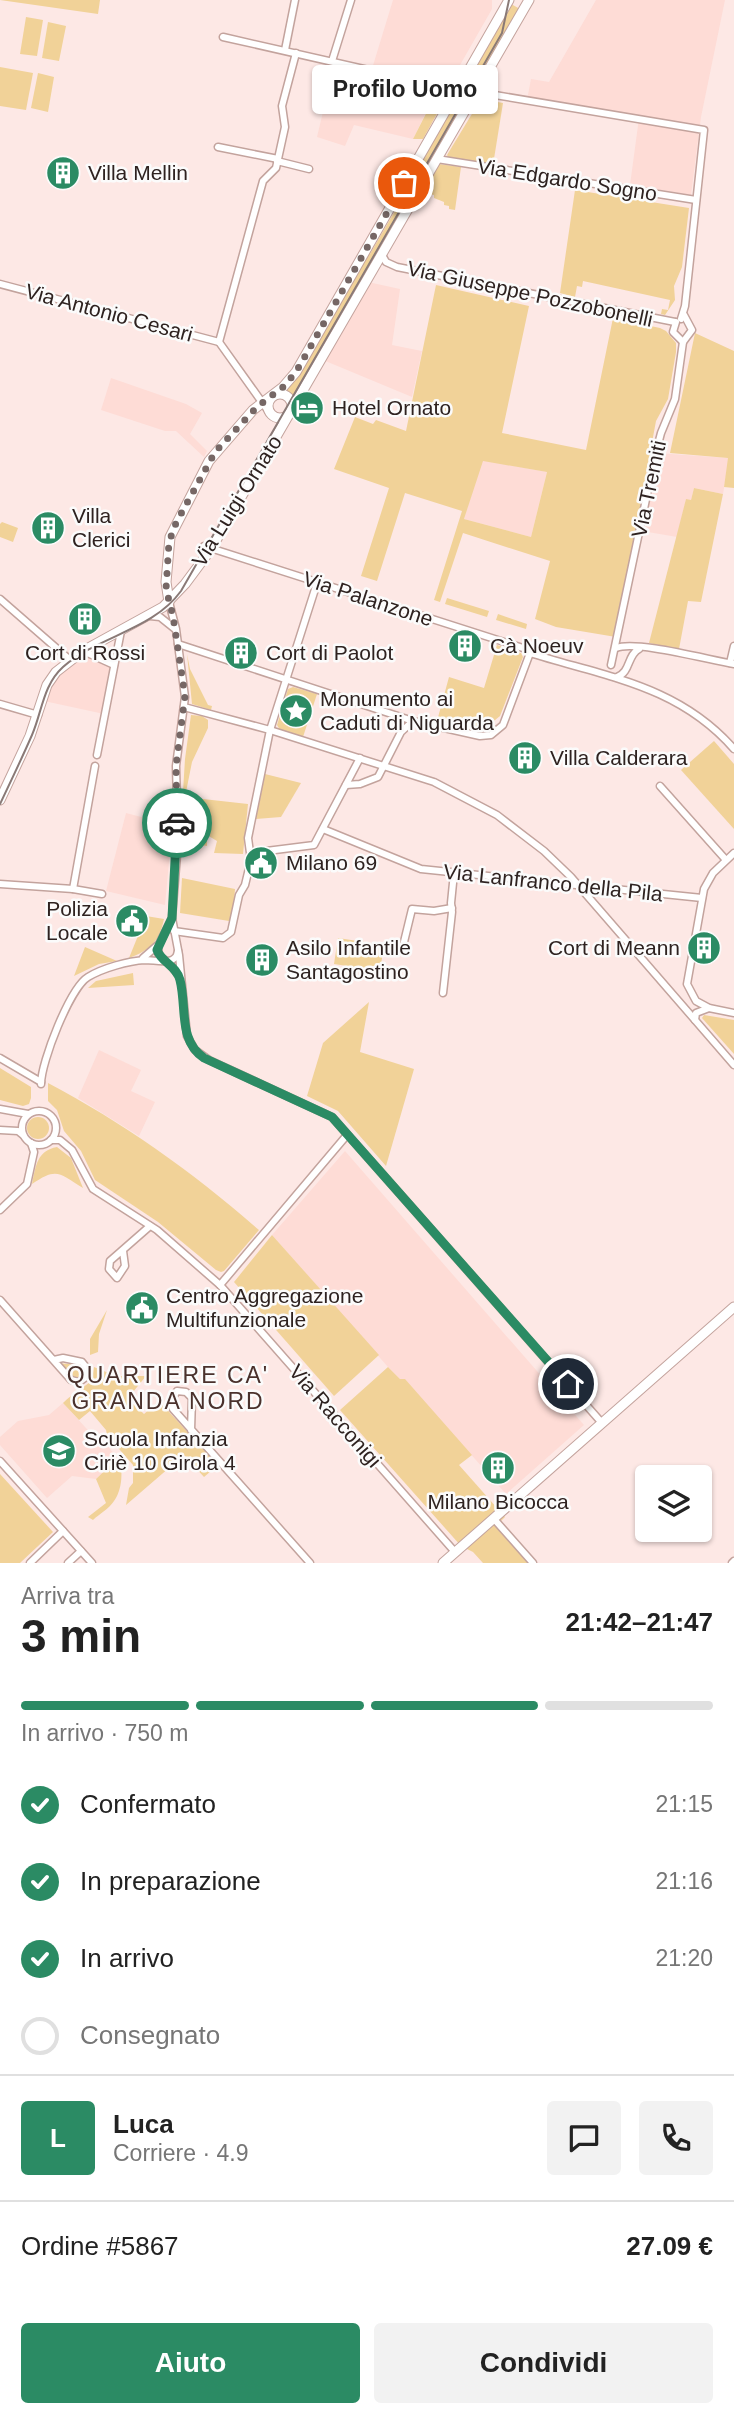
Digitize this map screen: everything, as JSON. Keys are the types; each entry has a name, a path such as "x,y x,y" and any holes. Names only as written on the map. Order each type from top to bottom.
{"main road":[{"path":"169,602 166,566 169,542 174,527 212,456 253,410 296,372 509,0"},
{"name":"Via Luigi Ornato","path":"0,800 30,736 49,681 83,651 150,616 169,602 208,548 291,412 529,0"},
{"path":"457,91 466,85 477,90"},
{"path":"457,91 465,102 471,102"},
{"name":"Via Luigi Ornato","path":"272,396 287,396 292,402 291,412 287,416 279,418 270,412 268,403 272,396"},
{"path":"443,1563 734,1307"}],"street":[{"path":"285,50 295,0"},
{"path":"332,61 351,0"},
{"path":"223,37 457,91"},
{"path":"270,412 219,342 263,181 276,167 285,127 282,106 296,53"},
{"name":"Via Tremiti","path":"477,90 704,130 680,321 690,323 692,329 683,339 675,398 656,452 611,665"},
{"path":"218,148 309,169"},
{"name":"Via Edgardo Sogno","path":"437,159 696,200"},
{"name":"Via Giuseppe Pozzobonelli","path":"382,254 386,261 397,267 663,321 680,321"},
{"name":"Via Giuseppe Pozzobonelli","path":"377,264 387,268 397,267"},
{"name":"Via Antonio Cesari","path":"0,284 219,342"},
{"path":"680,321 674,334 683,339"},
{"name":"Via Palanzone","path":"208,548 526,649 530,653 615,677 671,698 690,709 723,736 734,749"},
{"path":"174,931 223,938 230,935 239,895 246,884 251,853 248,838 270,730 317,583"},
{"path":"0,599 70,660"},
{"path":"169,602 176,629 185,696 176,766 178,842 172,918 178,948 187,1036 198,1054 328,1114 602,1423"},
{"path":"150,616 160,617 176,629"},
{"path":"97,755 121,631"},
{"path":"618,638 632,650 632,654"},
{"path":"177,644 413,720 480,736 491,735 503,725 530,653"},
{"path":"616,648 641,648 732,664 734,646"},
{"path":"615,677 625,673 632,654 641,648"},
{"path":"83,651 114,665"},
{"path":"601,673 611,665 612,670 625,673"},
{"path":"625,673 629,682"},
{"path":"0,704 38,715"},
{"path":"184,707 270,730 434,782 497,814 544,850 734,1065"},
{"path":"346,785 379,777 401,732 413,720"},
{"path":"251,853 312,847 360,758"},
{"path":"73,889 95,766"},
{"path":"660,786 726,860"},
{"name":"Via Lanfranco della Pila","path":"323,829 421,869 702,898"},
{"path":"734,853 713,873 702,898 687,988 696,1001 709,1008 734,1013"},
{"path":"443,993 454,873"},
{"path":"0,884 73,889 102,894"},
{"path":"403,946 412,909 434,911 452,908"},
{"path":"172,918 158,954 180,977"},
{"path":"138,961 160,944 170,940 178,948"},
{"path":"0,1058 41,1083 48,1051 80,983 92,974 138,961 174,958 178,948"},
{"path":"674,996 687,988"},
{"path":"695,1020 696,1013 709,1008"},
{"path":"0,1109 24,1115 39,1111 52,1117 55,1131 51,1140 41,1145 31,1143"},
{"path":"23,1135 22,1124 29,1114"},
{"path":"0,1130 18,1131 34,1147 28,1182 0,1210"},
{"path":"220,1285 347,1135"},
{"name":"Via Racconigi","path":"51,1140 60,1140 72,1150 93,1189 150,1226 220,1285 455,1552"},
{"path":"123,1251 150,1226"},
{"path":"0,1300 54,1360 74,1382 86,1377 86,1367 80,1361 63,1358 54,1360"},
{"path":"191,1430 192,1398 186,1392 177,1391 171,1400 171,1407 191,1430 310,1563"},
{"path":"0,1461 92,1563"},
{"path":"494,1518 533,1563"},
{"path":"30,1563 63,1531"},
{"path":"68,1563 81,1551"}],"shaded area":[{"path":"0,0 100,0 98,14"},
{"path":"393,0 492,0 492,9 448,86 440,84 413,139 354,125 345,146 317,137 327,95 344,101 354,69 371,72"},
{"path":"596,0 725,0 701,117 691,195 630,185 639,118 527,100 531,79 549,82"},
{"path":"511,4 520,9 479,80 468,78"},
{"path":"26,17 43,20 37,56 20,54"},
{"path":"48,22 66,26 59,61 42,58"},
{"path":"0,67 33,73 26,110 0,106"},
{"path":"38,73 54,77 48,112 31,108"},
{"path":"437,92 444,96 444,101 423,139 413,139"},
{"path":"481,99 503,103 493,165 449,159 447,155"},
{"path":"453,103 463,109 403,212 401,211 294,399 284,390 367,253 370,254"},
{"path":"439,164 461,167 455,210 449,209 449,206 429,192 423,191"},
{"path":"575,190 689,208 682,267 674,286 675,300 665,315 661,314 662,309 668,310 670,300 583,281 582,287 577,286 575,297 560,293"},
{"path":"368,282 400,289 392,345 422,351 412,397 323,360"},
{"path":"436,285 529,306 502,433 586,450 613,318 666,331 676,343 676,352 668,399 656,421 616,637 556,627 535,619 550,561 463,533 440,602 434,600 462,511 405,493 377,581 361,576 389,488 334,469 355,417 373,424 376,420 406,431","holes":["483,461 547,472 531,537 464,519"]},
{"path":"695,333 734,351 734,488 724,487 728,458 670,453"},
{"path":"111,378 186,404 202,413 190,434 207,451 204,457 176,431 165,431 101,410"},
{"path":"657,453 729,458 723,494 694,488 691,500 686,500 677,537 642,531"},
{"path":"482,460 547,472 531,537 464,519"},
{"path":"694,488 723,494 701,602 688,601 679,649 649,643 686,499 691,500"},
{"path":"2,522 18,528 13,542 0,537"},
{"path":"447,598 489,611 487,617 445,604"},
{"path":"498,614 527,624 526,629 496,620"},
{"path":"497,645 521,653 523,657 500,716 484,729 437,721 449,677 484,688"},
{"path":"85,653 112,666 104,714 44,701 54,678"},
{"path":"187,654 190,669 208,705 212,706 211,710 192,704"},
{"path":"293,687 317,694 303,737 280,730 277,725 288,689"},
{"path":"191,715 202,716 208,720 208,728 192,762 186,792 183,792 185,759"},
{"path":"714,741 734,764 734,829 681,770"},
{"path":"265,774 301,783 281,817 256,819"},
{"path":"185,797 248,804 243,854 214,853 217,841 207,835 207,846 187,843"},
{"path":"126,813 168,824 170,851 165,905 106,891"},
{"path":"182,878 235,889 233,916 229,921 180,913"},
{"path":"146,916 164,919 159,934 143,952 129,958"},
{"path":"338,938 384,945 380,971 334,964"},
{"path":"85,947 117,961 99,964 74,976"},
{"path":"133,973 134,985 88,988 96,981"},
{"path":"369,1002 360,1052 414,1069 386,1166 338,1111 307,1096 323,1043"},
{"path":"704,1015 734,1020 734,1054 702,1018"},
{"path":"99,1050 141,1070 131,1091 155,1102 139,1136 78,1098"},
{"path":"0,1068 31,1087 29,1104 23,1106 0,1100"},
{"path":"48,1083 158,1150 259,1230 224,1271 216,1270 158,1222 95,1180 81,1151 64,1131 57,1110 48,1101"},
{"path":"34,1117 42,1117 49,1124 49,1132 42,1139 34,1139 27,1132 27,1124"},
{"path":"57,1147 71,1158 83,1188 58,1174 47,1175 32,1184 41,1155"},
{"path":"345,1151 584,1425 506,1494 405,1380 400,1379 388,1367 272,1235"},
{"path":"272,1235 379,1355 334,1396 234,1282"},
{"path":"107,1310 99,1334 98,1352 90,1355 90,1339"},
{"path":"58,1363 78,1365 84,1370 83,1376 75,1380"},
{"path":"94,1367 116,1376 146,1376 133,1392 137,1407 144,1414 159,1401 218,1465 204,1477 184,1455 126,1505 129,1488 133,1483 133,1465 90,1411 79,1420 63,1403 92,1380"},
{"path":"388,1367 400,1379 405,1379 472,1455 459,1465 505,1517 501,1521 535,1563 483,1563 473,1552 461,1546 340,1410"},
{"name":"Scuola Infanzia Ciriè 10 Girola 4","path":"63,1403 96,1439 102,1440 118,1458 96,1479 72,1476 47,1498 0,1445 0,1437 18,1421 49,1415"},
{"path":"118,1458 121,1474 117,1497 93,1520 88,1517 106,1503 96,1479"},
{"path":"0,1474 53,1532 20,1563 0,1563"}],"tram line":[{"path":"0,804 56,674 77,656 156,615 181,591 502,33 509,0"}],"way so far":[{"path":"177,823 176,766 185,696 173,616 166,589 170,537 215,452 257,407 283,387 296,372 404,183"}],"place":[{"name":"Villa Mellin","path":"63,173"},
{"name":"Profilo Uomo","path":"404,183"},
{"name":"Hotel Ornato","path":"307,408"},
{"name":"Villa Clerici","path":"48,528"},
{"name":"Cort di Rossi","path":"85,619"},
{"name":"Cà Noeuv","path":"465,646"},
{"name":"Cort di Paolot","path":"241,653"},
{"name":"Monumento ai Caduti di Niguarda","path":"296,711"},
{"name":"Villa Calderara","path":"525,758"},
{"name":"Milano 69","path":"261,863"},
{"name":"Polizia Locale","path":"132,921"},
{"name":"Cort di Meann","path":"704,948"},
{"name":"Asilo Infantile Santagostino","path":"262,960"},
{"name":"Centro Aggregazione Multifunzionale","path":"142,1308"},
{"name":"Scuola Infanzia Ciriè 10 Girola 4","path":"59,1451"},
{"name":"Milano Bicocca","path":"498,1468"}],"district":[{"name":"QUARTIERE CA' GRANDA NORD","path":"168,1388"}],"route":[{"path":"177,823 172,918 157,950 159,956 167,961 180,977 186,1032 191,1045 204,1058 332,1117 568,1384"}]}
